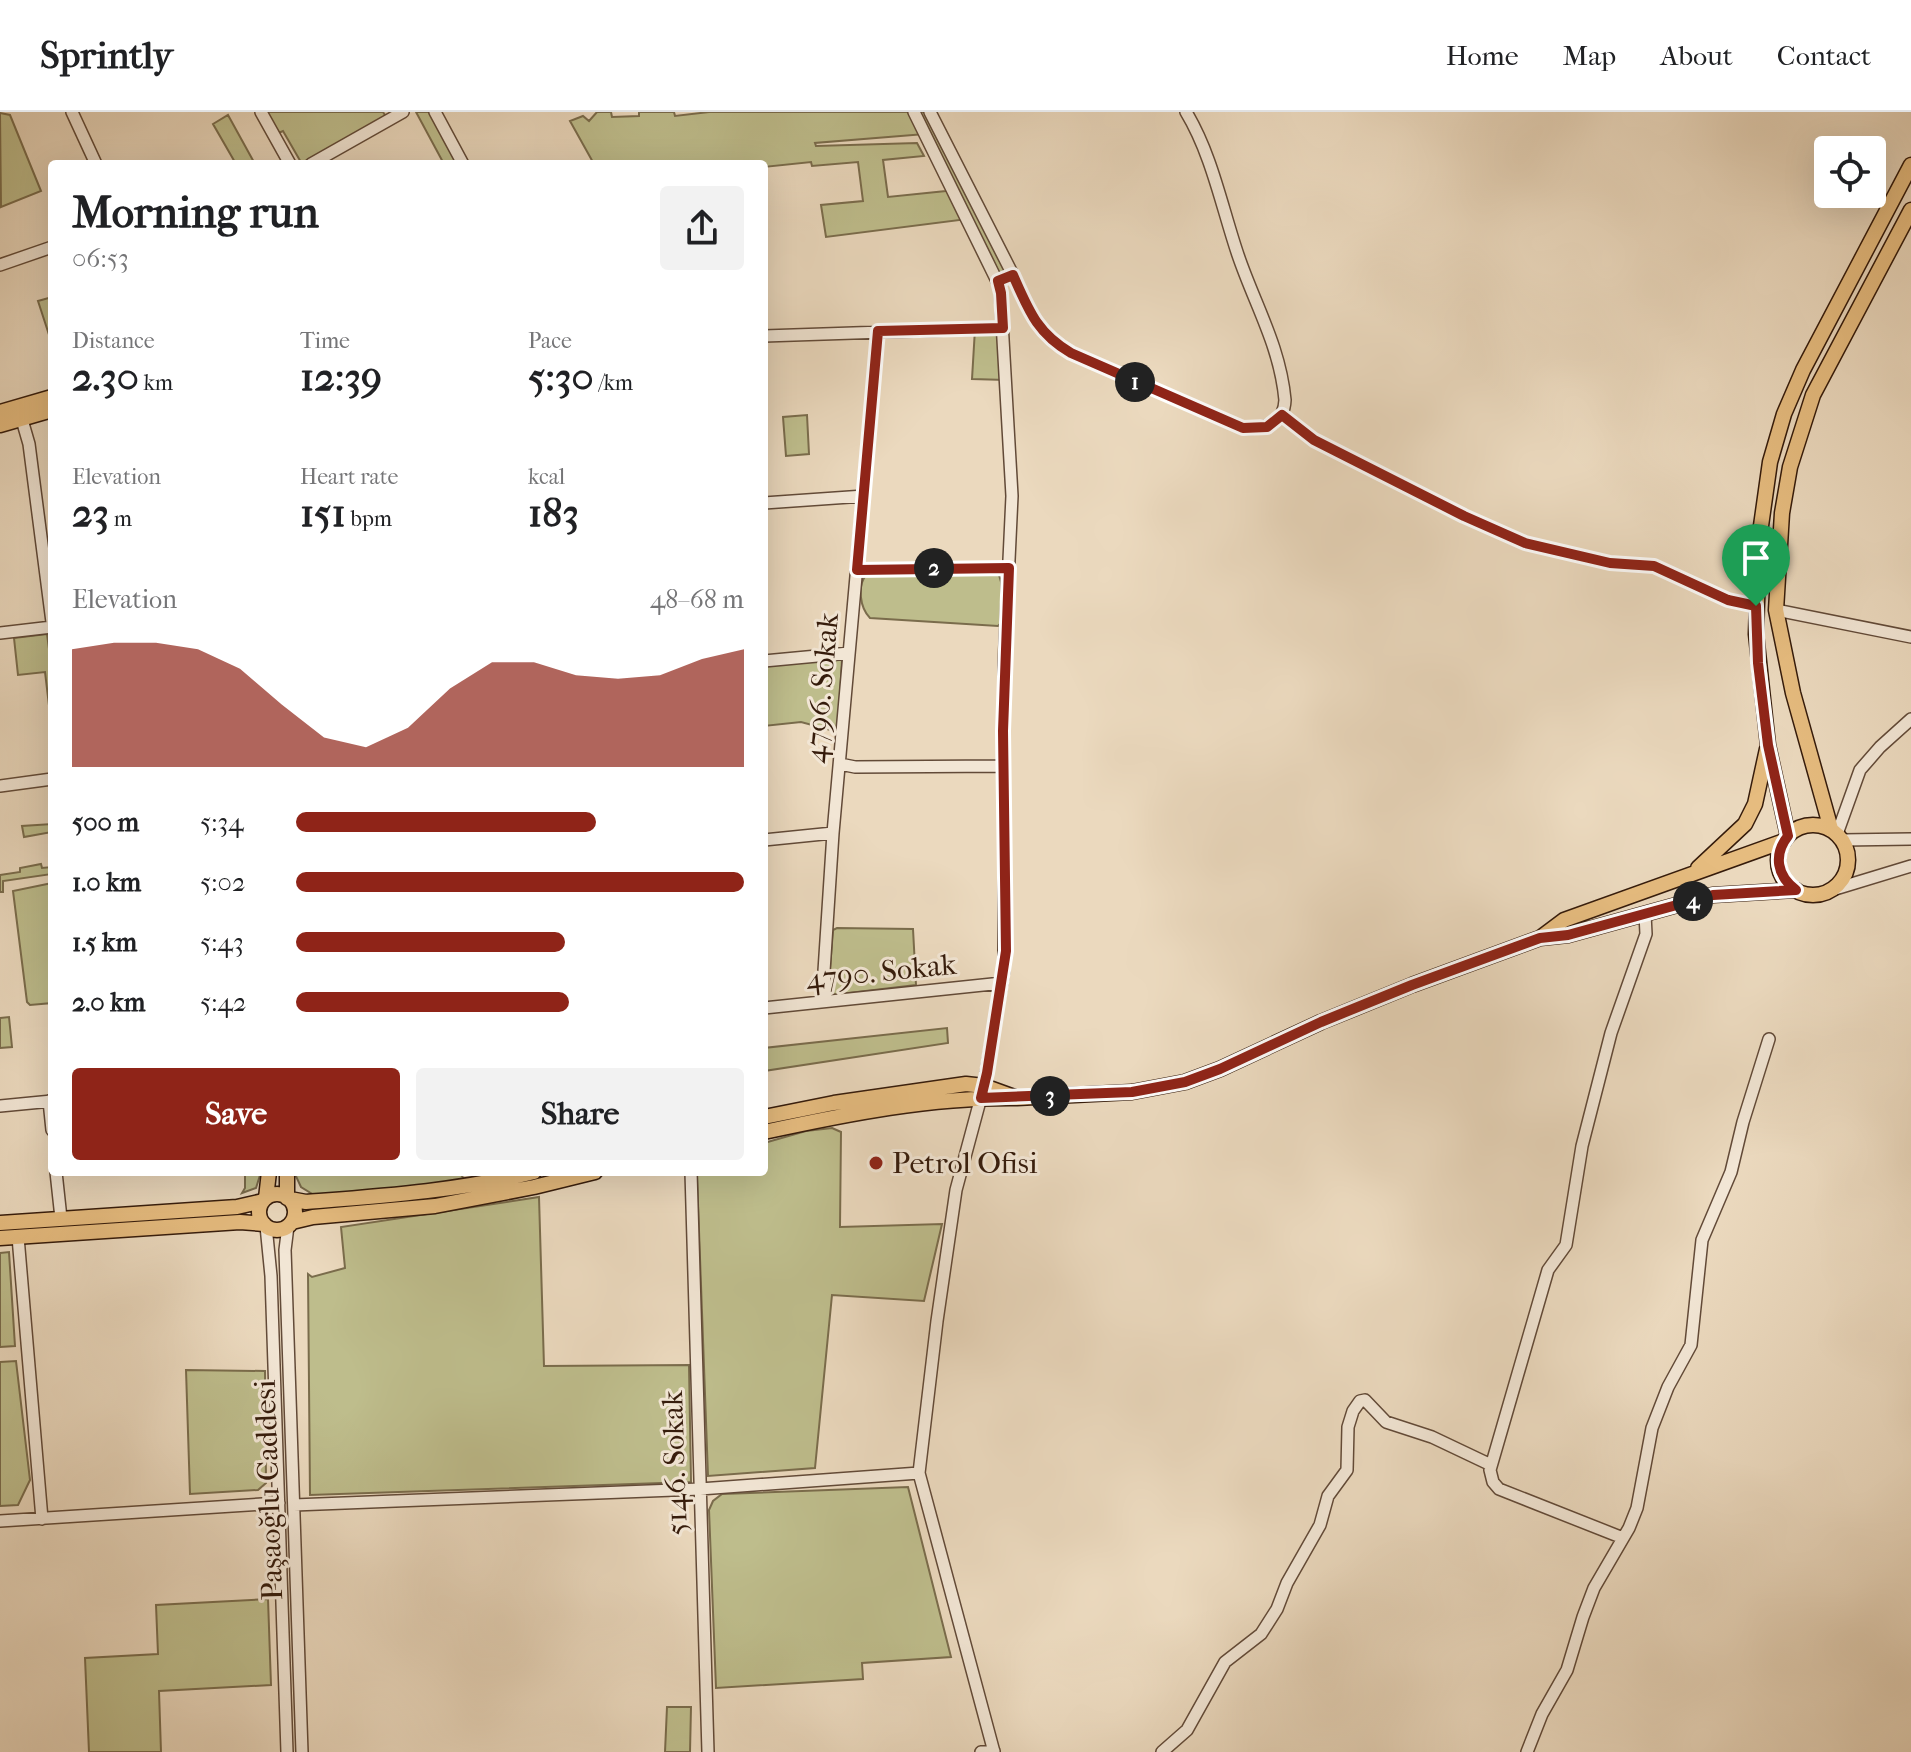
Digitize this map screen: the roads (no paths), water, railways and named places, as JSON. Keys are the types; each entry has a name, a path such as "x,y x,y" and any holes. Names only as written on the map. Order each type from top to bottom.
{"main road":[{"path":"1911,165 1803,370 1784,414 1770,462 1762,511 1756,606 1758,663 1768,745 1786,839 1780,850 1779,868 1788,885 1813,895 1832,890 1845,877 1849,858 1837,835 1793,693 1776,610 1782,513 1790,467 1805,414 1845,330 1911,210"},
{"path":"0,425 48,399"},
{"path":"0,412 48,410"},
{"path":"1691,875 1745,824 1755,804 1768,745"},
{"path":"1540,938 1564,920 1786,839 1808,825 1837,835"},
{"path":"768,1116 863,1098 966,1084 982,1092 1017,1098 1132,1092 1185,1082 1412,985 1540,938 1568,935 1713,895 1796,890"},
{"path":"768,1131 982,1092"},
{"path":"265,1225 259,1210 268,1176"},
{"path":"287,1176 288,1198 295,1210 290,1224"},
{"path":"0,1223 237,1207 274,1194 306,1202 431,1192 517,1176"},
{"path":"0,1238 240,1222 265,1225 276,1230 313,1217 456,1202 576,1176"}],"street":[{"path":"72,112 94,160"},
{"path":"261,112 288,160"},
{"path":"318,160 403,112"},
{"path":"435,112 461,160"},
{"path":"914,112 998,281 1012,496 1003,766 1006,940 1002,983 982,1092 965,1149 949,1229 919,1473 994,1752 981,1752"},
{"path":"930,112 1039,328 1055,344 1243,428 1267,427 1282,415 1285,400 1275,348 1240,260 1199,137 1186,112"},
{"path":"0,265 48,248"},
{"path":"998,281 1013,275"},
{"path":"768,336 1003,328"},
{"name":"4796. Sokak","path":"826,1001 824,971 833,833 878,331"},
{"path":"20,413 29,444 48,593"},
{"path":"1282,415 1314,440 1464,516 1525,543 1610,563 1654,566 1728,600 1756,606"},
{"path":"768,503 864,496"},
{"path":"857,570 1009,568"},
{"path":"1776,610 1911,637"},
{"path":"0,633 48,625"},
{"path":"768,661 849,653"},
{"path":"1911,719 1873,753 1860,770 1837,835 1911,839"},
{"path":"840,764 855,767 1003,766"},
{"path":"0,786 48,780"},
{"path":"768,840 833,833"},
{"path":"1832,890 1911,866"},
{"path":"1623,1538 1499,1489 1492,1480 1491,1465 1548,1270 1566,1245 1582,1146 1611,1033 1646,934 1645,914"},
{"name":"4790. Sokak","path":"768,1008 1002,983"},
{"path":"1527,1752 1542,1714 1567,1670 1594,1588 1623,1538 1640,1499 1646,1453 1656,1415 1691,1345 1700,1248 1731,1172 1769,1039"},
{"path":"0,1106 48,1101"},
{"path":"56,1176 61,1218"},
{"name":"5146. Sokak","path":"691,1176 708,1752"},
{"name":"Paşaoğlu Caddesi","path":"290,1224 285,1242 302,1752"},
{"name":"Paşaoğlu Caddesi","path":"265,1225 270,1265 287,1752"},
{"path":"18,1237 42,1519"},
{"path":"1162,1752 1187,1730 1225,1662 1261,1634 1277,1609 1298,1561 1316,1533 1328,1496 1347,1470 1348,1427 1360,1401 1365,1400 1386,1422 1442,1441 1491,1465"},
{"path":"294,1505 700,1489 919,1473"},
{"path":"0,1521 279,1503"}],"place":[{"name":"Petrol Ofisi","path":"876,1163"}]}
